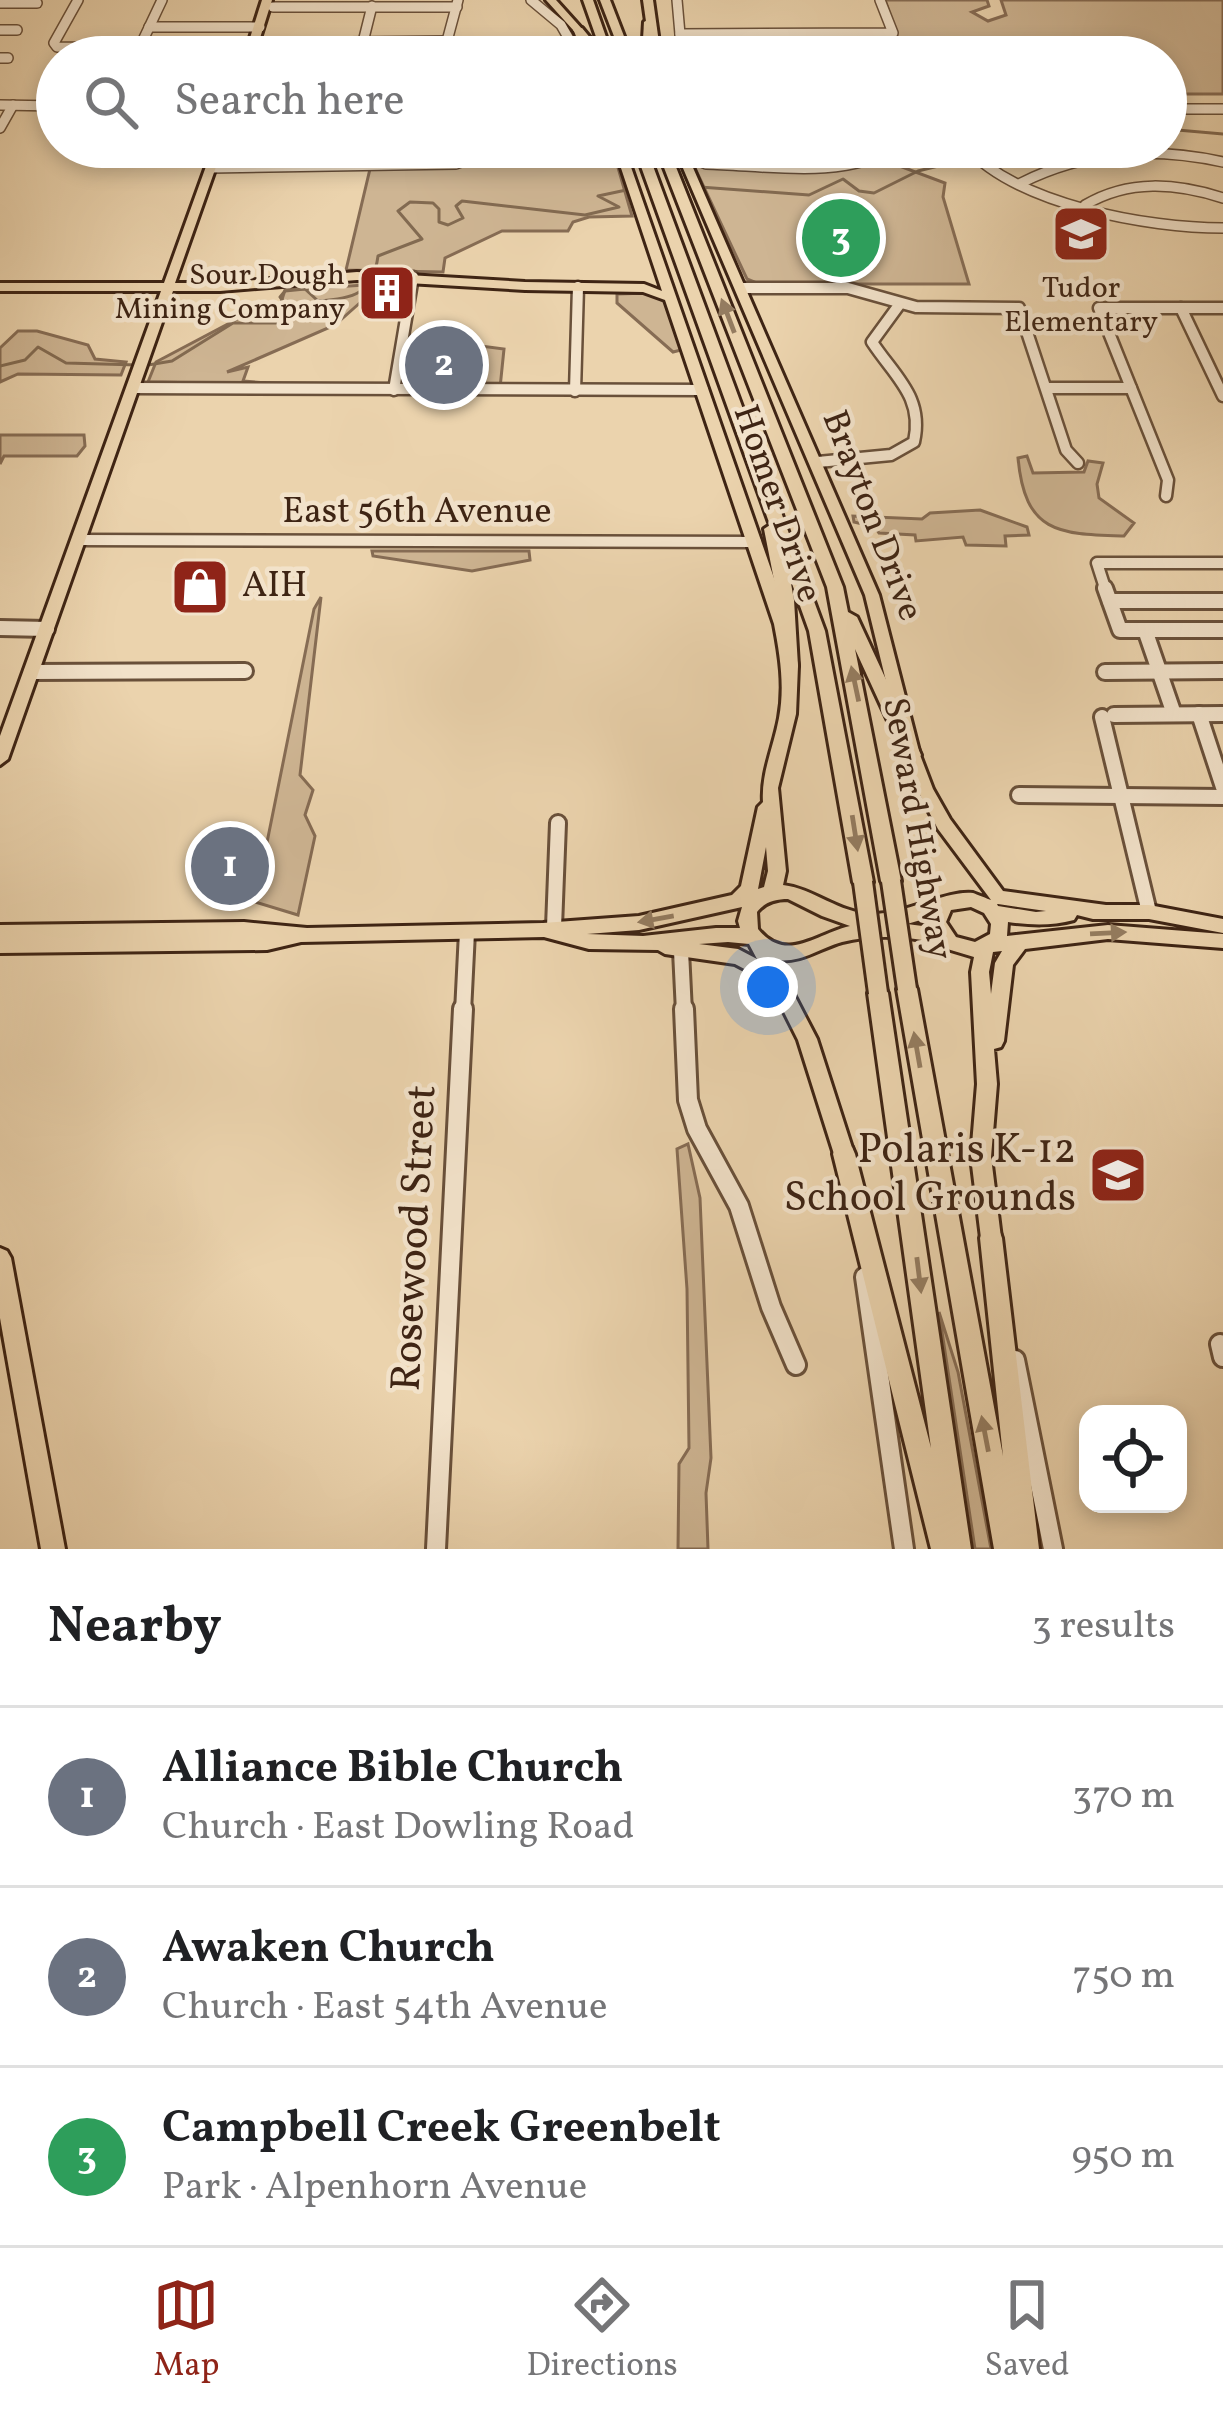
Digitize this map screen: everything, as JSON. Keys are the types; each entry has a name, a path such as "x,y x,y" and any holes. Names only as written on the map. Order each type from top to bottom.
{"highway":[{"path":"589,0 598,36"},
{"path":"605,0 619,36"},
{"path":"648,36 649,22"},
{"path":"578,30 584,36"},
{"name":"Seward Highway","path":"648,168 817,631 863,882 958,1549"},
{"name":"Seward Highway","path":"672,168 692,196 835,586 1007,1549"},
{"path":"762,478 786,600 790,666"},
{"path":"835,586 912,754"},
{"path":"844,1154 944,1549"},
{"path":"991,1238 1026,1549"}],"main road":[{"path":"551,0 580,36"},
{"path":"648,0 652,36"},
{"path":"257,36 270,5"},
{"path":"0,759 211,168"},
{"name":"Homer Drive","path":"626,168 777,602 790,666 788,714 770,788 777,871 769,894"},
{"name":"Brayton Drive","path":"688,168 692,196 743,288 872,595 912,754 944,824 988,885"},
{"path":"644,288 659,282 663,274"},
{"path":"0,287 168,287 357,276 644,288 671,298"},
{"path":"740,897 749,889 770,788"},
{"path":"987,1084 980,990 989,946 1000,931 988,885"},
{"path":"988,885 998,897 1024,904 1149,912 1223,926"},
{"path":"0,932 244,929 307,935 549,929 639,923 769,894 799,894 853,920 907,917 952,901 972,900 992,910 1036,919 1103,911"},
{"path":"769,894 749,908 746,917 807,1039 844,1154"},
{"path":"944,937 937,916 952,901"},
{"path":"816,905 824,929 816,945"},
{"path":"549,929 599,943 652,944 730,933 784,954 866,932 944,937 958,947 1108,932 1223,941"},
{"path":"0,946 244,944 307,935"},
{"path":"652,944 738,957 774,978"},
{"path":"991,1238 981,1157 987,1084 1004,963 1018,944"},
{"path":"0,1258 53,1549"}],"street":[{"path":"58,36 78,0"},
{"path":"145,36 162,0"},
{"path":"531,0 567,36"},
{"path":"677,0 680,34 893,33 880,0"},
{"path":"0,3 37,3"},
{"path":"270,5 457,3 448,36"},
{"path":"364,36 372,6"},
{"path":"149,27 260,27"},
{"path":"0,30 17,30"},
{"path":"0,106 36,106"},
{"path":"0,128 13,106"},
{"path":"1187,109 1223,109"},
{"path":"1187,154 1223,162"},
{"path":"994,168 1021,183 1141,224 1223,227"},
{"path":"1021,183 1053,168"},
{"path":"1085,206 1117,191 1161,185 1223,198"},
{"path":"394,390 406,277"},
{"path":"575,391 578,287"},
{"path":"743,288 848,288 899,305 1019,308 1066,449 1078,463"},
{"path":"818,462 891,455 909,447 917,435 908,383 872,342 899,305"},
{"path":"1166,496 1168,480 1099,308 1223,308"},
{"path":"1181,308 1223,396"},
{"path":"134,384 703,390"},
{"path":"1047,388 1131,388"},
{"name":"East 56th Avenue","path":"78,540 757,542"},
{"path":"1223,563 1097,562 1120,630 1220,630 1223,646"},
{"path":"1110,601 1223,601"},
{"path":"0,628 46,628"},
{"path":"1145,630 1174,714"},
{"path":"31,672 245,671"},
{"path":"1105,672 1223,671"},
{"path":"1199,714 1223,787"},
{"path":"1149,912 1108,716 1223,714"},
{"path":"1019,795 1223,797"},
{"path":"549,929 558,823"},
{"name":"Rosewood Street","path":"436,1549 467,932"},
{"path":"681,951 688,1100 697,1129 739,1207 771,1307 796,1365"},
{"path":"844,1154 904,1549"},
{"path":"991,1238 1053,1549"}],"shaded area":[{"path":"885,0 987,0 989,6 972,12 988,21 1006,15 1001,0 1223,0 1223,94 1187,94 1187,36 897,36"},
{"path":"618,168 632,216 589,217 573,222 568,231 502,231 445,258 443,272 346,270 370,169"},
{"path":"695,168 905,168 945,183 943,197 969,284 759,284 747,279"},
{"path":"381,284 335,325 227,372 248,367 243,381 280,384 148,382 156,362 245,315 278,312 285,290"},
{"path":"648,293 664,300 681,350 673,352 617,303 617,294"},
{"path":"18,331 37,331 88,345 95,359 126,362 121,375 18,374 0,382 0,348"},
{"path":"411,340 473,340 473,345 504,349 500,388 432,388 407,374"},
{"path":"0,435 84,435 85,446 77,456 4,456 0,464"},
{"path":"1027,456 1033,473 1084,472 1088,461 1103,463 1099,498 1134,523 1124,536 1081,534 1049,525 1028,502 1018,458"},
{"path":"980,510 1027,527 1029,535 1005,536 1006,546 966,545 963,537 916,541 915,535 879,533 875,527 854,522 853,516 922,519 930,513"},
{"path":"372,551 529,551 530,560 472,571 373,556"},
{"path":"321,597 300,775 313,790 305,815 315,836 298,915 255,902 314,609"},
{"path":"688,1144 700,1198 711,1458 706,1493 708,1549 678,1549 679,1464 689,1448 687,1289 677,1149"},
{"path":"939,1312 958,1372 991,1549 975,1549"}],"waterway":[{"path":"1187,131 1223,134"},
{"path":"700,187 809,195 843,179 859,191 874,193 930,168"},
{"path":"148,365 172,361 233,323 289,323 293,314 280,297 285,291 305,289 318,301 359,292 371,279 378,256 422,239 398,211 410,202 433,203 439,209 439,222 448,225 463,218 456,206 462,201 585,215 619,207 598,196 631,189"},
{"path":"0,366 25,360 38,347 66,363 138,365"}],"place":[{"name":"Tudor Elementary","path":"1081,234"},
{"name":"Campbell Creek Greenbelt","path":"841,238"},
{"name":"Sour Dough Mining Company","path":"387,293"},
{"name":"Awaken Church","path":"444,365"},
{"name":"AIH","path":"200,587"},
{"name":"Alliance Bible Church","path":"230,866"},
{"name":"Polaris K-12 School Grounds","path":"1118,1175"}]}
